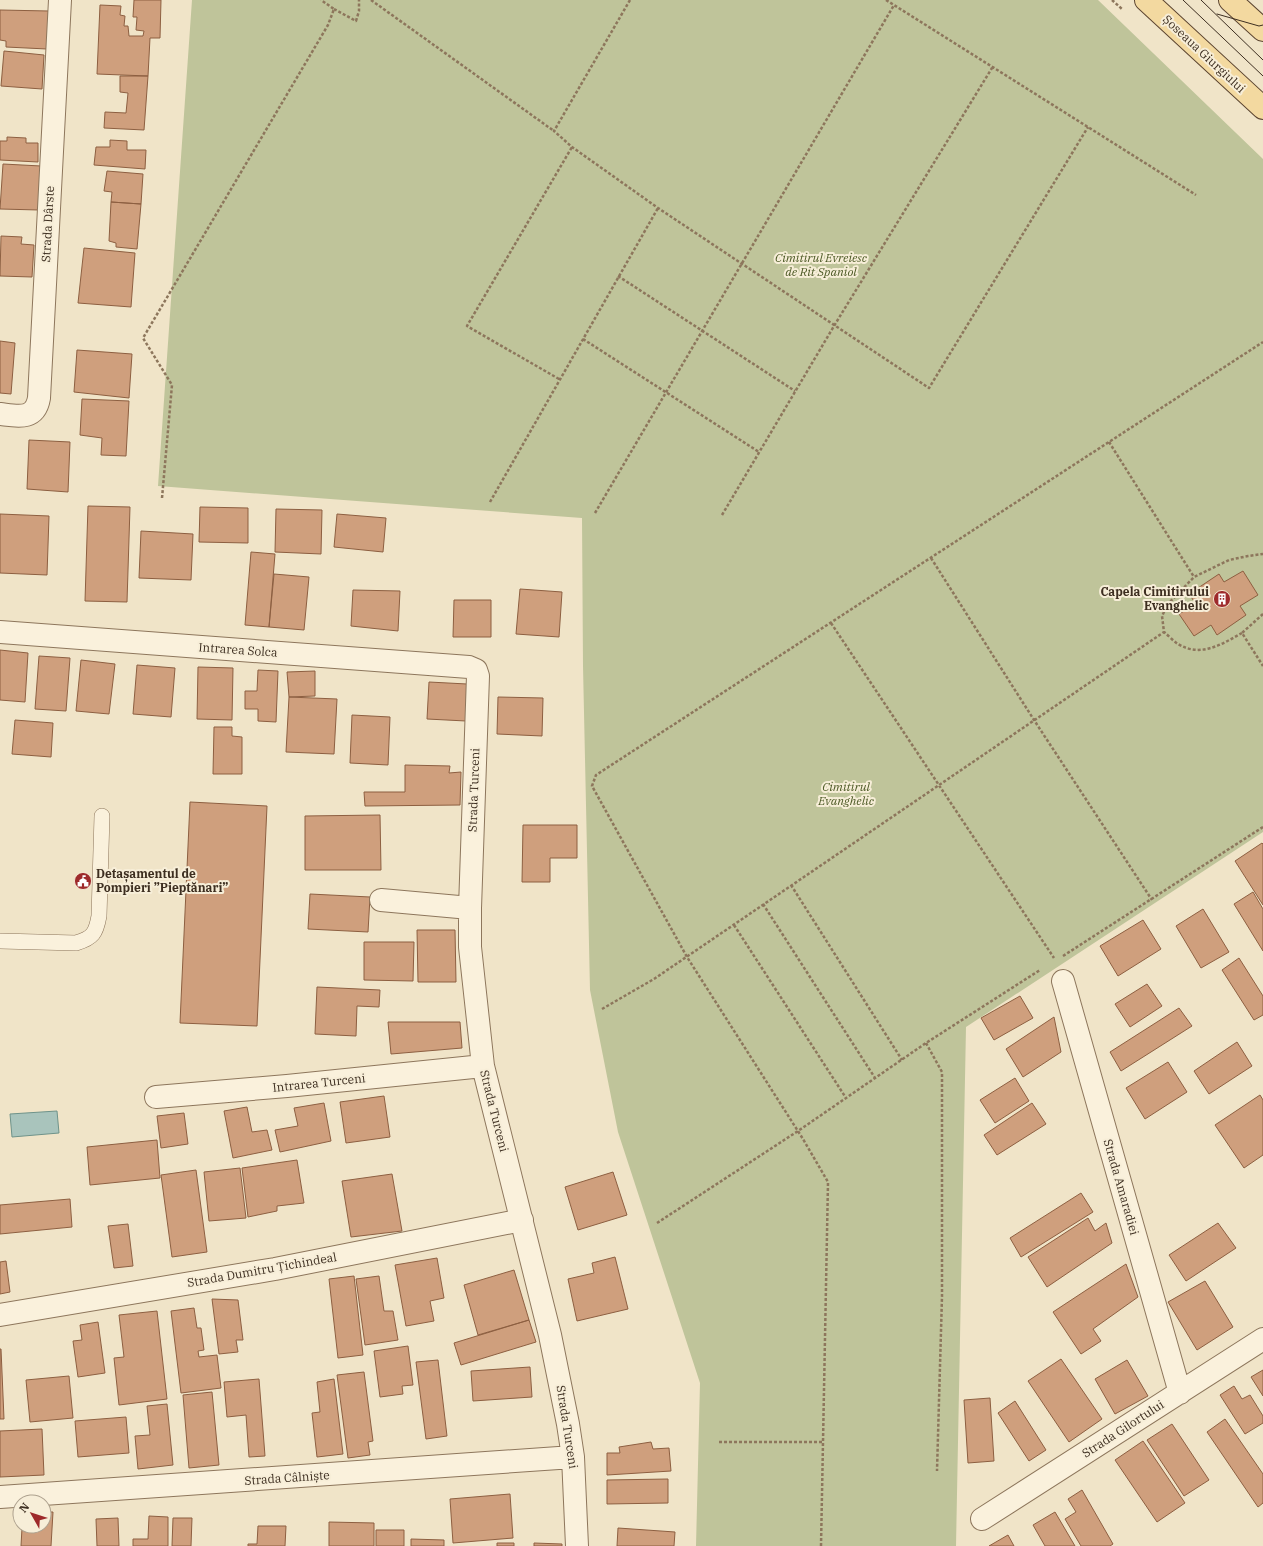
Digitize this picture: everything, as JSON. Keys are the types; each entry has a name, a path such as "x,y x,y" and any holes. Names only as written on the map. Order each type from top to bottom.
{"main road":[{"name":"Șoseaua Giurgiului","path":"1146,0 1263,108"},
{"path":"1230,0 1262,27"}],"street":[{"name":"Strada Dârste","path":"0,414 21,416 28,415 36,409 39,398 60,0"},
{"name":"Intrarea Solca","path":"0,632 469,667 476,670"},
{"name":"Strada Turceni","path":"476,670 478,676 470,947 483,1066 550,1335 568,1424 573,1457 577,1546"},
{"path":"381,900 470,908"},
{"name":"Strada Amaradiei","path":"1062,981 1180,1393"},
{"name":"Intrarea Turceni","path":"156,1097 287,1086 483,1066"},
{"name":"Strada Dumitru Țichindeal","path":"0,1315 275,1269 522,1220"},
{"name":"Strada Gilortului","path":"982,1519 1263,1339"},
{"name":"Strada Câlniște","path":"0,1498 573,1457"}],"lane":[{"path":"0,941 76,943 88,940 97,929 99,916 102,816"}],"path":[{"path":"321,0 356,22 360,11 359,0"},
{"path":"371,0 554,131 572,147 658,208 929,388 1088,127"},
{"path":"554,131 630,0"},
{"path":"886,0 1196,195"},
{"path":"595,513 894,5"},
{"path":"162,498 172,385 143,338 328,25 334,9"},
{"path":"722,515 834,326 992,68"},
{"path":"559,379 467,326 572,147"},
{"path":"490,502 658,208"},
{"path":"618,276 795,391"},
{"path":"583,339 759,452"},
{"path":"821,1546 828,1182 798,1131 687,957 592,786 596,775 1263,342"},
{"path":"1109,442 1194,577"},
{"path":"1263,554 1229,560 1194,577 1168,604 1162,616 1164,632 1178,644 1195,650 1216,647 1242,633 1263,614"},
{"path":"930,558 1152,900"},
{"path":"831,622 1056,960"},
{"path":"602,1009 654,979 687,957 1164,632"},
{"path":"1242,633 1263,666"},
{"path":"1062,956 1152,900 1263,827"},
{"path":"792,885 902,1060"},
{"path":"763,904 875,1078"},
{"path":"734,925 846,1098"},
{"path":"657,1223 798,1131 926,1043 1043,968"},
{"path":"926,1043 942,1072 942,1296 937,1471"},
{"path":"719,1442 823,1442"}],"green space":[{"path":"192,0 1098,0 1263,159 1263,832 966,1027 956,1546 696,1546 700,1383 618,1132 590,990 583,666 582,518 158,486"}],"water":[{"path":"57,1111 59,1133 12,1137 10,1114"}],"building":[{"path":"134,0 161,0 160,38 150,38 148,76 97,74 100,5 121,6 120,15 125,16 124,26 128,26 129,36 143,36 144,31 136,30 137,17 133,17"},
{"path":"0,10 49,11 47,49 6,47 6,41 0,40"},
{"path":"4,51 44,55 42,89 1,86"},
{"path":"120,76 148,76 144,130 104,128 105,112 126,113 128,93 120,92"},
{"path":"7,137 26,138 26,143 38,143 38,162 0,160 0,141 7,141"},
{"path":"110,140 127,141 127,150 146,150 145,169 94,165 96,147 110,147"},
{"path":"3,164 41,166 39,210 0,209"},
{"path":"107,171 143,174 141,204 111,202 112,192 104,191"},
{"path":"111,202 141,204 137,249 116,247 116,243 109,241"},
{"path":"1,236 22,237 21,244 34,245 32,277 0,276"},
{"path":"84,248 135,253 131,307 78,303"},
{"path":"0,341 15,343 11,394 0,393"},
{"path":"77,350 132,354 129,398 74,392"},
{"path":"82,399 129,401 126,456 101,455 102,438 80,435"},
{"path":"29,440 70,442 68,492 27,489"},
{"path":"88,506 130,507 127,602 85,601"},
{"path":"200,507 248,508 248,543 199,542"},
{"path":"276,509 322,510 321,554 275,552"},
{"path":"0,514 49,516 47,575 0,573"},
{"path":"337,514 386,518 383,552 334,547"},
{"path":"141,531 193,534 191,580 139,578"},
{"path":"251,552 275,554 269,627 245,625"},
{"name":"Capela Cimitirului Evanghelic","path":"1243,571 1258,595 1240,606 1246,615 1217,635 1211,625 1194,636 1179,614 1196,604 1189,594 1219,574 1224,582"},
{"path":"274,574 309,577 304,630 269,627"},
{"path":"520,589 562,592 559,637 516,634"},
{"path":"353,590 400,591 398,631 351,626"},
{"path":"454,600 491,600 491,637 453,637"},
{"path":"0,650 28,653 25,702 0,700"},
{"path":"39,656 70,658 66,711 35,709"},
{"path":"81,660 115,664 109,714 76,711"},
{"path":"137,665 175,668 171,717 133,714"},
{"path":"198,667 233,668 232,720 197,719"},
{"path":"258,670 278,671 276,722 258,721 258,709 245,709 245,691 257,691"},
{"path":"315,671 315,696 289,697 287,672"},
{"path":"429,682 467,684 466,721 427,719"},
{"path":"289,697 337,699 334,754 286,752"},
{"path":"498,697 543,698 542,736 497,734"},
{"path":"352,715 390,717 388,765 350,763"},
{"path":"15,720 53,723 51,757 12,754"},
{"path":"214,727 232,727 232,736 242,737 242,774 213,774"},
{"path":"405,765 450,766 449,773 461,772 460,805 365,806 364,792 405,792"},
{"path":"190,802 267,806 257,1026 180,1023"},
{"path":"380,815 381,870 305,870 305,816"},
{"path":"523,825 577,825 577,858 550,858 550,882 522,882"},
{"path":"1262,843 1263,844 1263,905 1235,861"},
{"path":"1253,892 1263,909 1263,951 1234,904"},
{"path":"310,894 370,897 368,932 308,929"},
{"path":"1203,909 1229,952 1201,968 1176,926"},
{"path":"1143,920 1161,949 1118,976 1100,946"},
{"path":"417,930 455,930 456,982 418,982"},
{"path":"364,942 414,942 413,981 364,980"},
{"path":"1239,958 1263,996 1263,1015 1254,1020 1222,970"},
{"path":"1147,984 1162,1006 1130,1027 1115,1004"},
{"path":"317,987 380,990 379,1007 357,1006 356,1036 315,1034"},
{"path":"1020,996 1033,1018 994,1040 981,1018"},
{"path":"1179,1008 1192,1026 1121,1071 1110,1052"},
{"path":"1054,1017 1061,1052 1023,1077 1006,1049"},
{"path":"388,1022 460,1022 462,1048 391,1054"},
{"path":"1237,1042 1252,1066 1209,1094 1194,1071"},
{"path":"1168,1062 1187,1092 1145,1119 1126,1088"},
{"path":"1015,1078 1029,1101 995,1123 980,1100"},
{"path":"1260,1095 1263,1100 1263,1155 1244,1168 1215,1125"},
{"path":"384,1096 390,1137 346,1143 340,1102"},
{"path":"324,1103 331,1141 280,1152 275,1130 298,1126 294,1108"},
{"path":"1032,1103 1046,1124 997,1155 984,1135"},
{"path":"247,1107 252,1132 267,1130 272,1150 233,1158 224,1111"},
{"path":"184,1113 188,1144 161,1148 157,1116"},
{"path":"157,1140 160,1178 90,1185 87,1147"},
{"path":"297,1160 304,1203 277,1206 277,1211 248,1217 242,1168"},
{"path":"240,1168 246,1218 209,1221 204,1172"},
{"path":"196,1170 207,1252 172,1257 161,1175"},
{"path":"613,1172 627,1215 578,1230 565,1187"},
{"path":"392,1174 402,1231 351,1237 342,1181"},
{"path":"1081,1193 1093,1212 1021,1257 1010,1238"},
{"path":"70,1199 72,1227 0,1234 0,1205"},
{"path":"1088,1218 1095,1231 1106,1223 1112,1243 1047,1287 1028,1257"},
{"path":"1218,1223 1236,1248 1186,1281 1169,1255"},
{"path":"128,1224 133,1266 114,1268 108,1226"},
{"path":"615,1257 628,1309 577,1321 568,1279 594,1273 592,1263"},
{"path":"437,1258 444,1298 430,1301 434,1321 406,1326 395,1265"},
{"path":"6,1261 10,1292 0,1294 0,1262"},
{"path":"1126,1264 1138,1297 1093,1329 1101,1341 1081,1354 1053,1312"},
{"path":"514,1270 529,1320 478,1335 464,1285"},
{"path":"354,1276 363,1355 338,1358 329,1279"},
{"path":"379,1276 384,1311 393,1311 398,1340 365,1345 356,1279"},
{"path":"1205,1281 1233,1327 1197,1350 1168,1302"},
{"path":"212,1299 238,1300 243,1340 236,1340 238,1352 219,1354"},
{"path":"194,1308 197,1328 201,1328 204,1350 198,1351 199,1357 217,1355 221,1388 181,1393 171,1311"},
{"path":"157,1311 167,1399 119,1405 114,1358 124,1357 119,1315"},
{"path":"529,1320 536,1342 461,1365 454,1343"},
{"path":"98,1322 105,1373 78,1377 73,1341 82,1340 80,1325"},
{"path":"408,1346 413,1385 402,1386 403,1394 380,1397 374,1351"},
{"path":"1,1349 4,1419 0,1419"},
{"path":"1061,1359 1102,1419 1069,1442 1028,1381"},
{"path":"438,1360 447,1436 426,1439 416,1362"},
{"path":"1127,1360 1148,1396 1115,1414 1095,1379"},
{"path":"530,1367 532,1397 473,1401 471,1371"},
{"path":"1263,1370 1263,1396 1251,1377"},
{"path":"364,1372 373,1441 368,1442 370,1455 348,1458 337,1375"},
{"path":"69,1376 73,1418 30,1422 26,1380"},
{"path":"259,1379 265,1456 249,1457 246,1415 227,1417 224,1382"},
{"path":"334,1379 343,1454 317,1457 312,1413 320,1412 317,1382"},
{"path":"1234,1386 1242,1399 1250,1395 1263,1416 1263,1423 1245,1434 1220,1395"},
{"path":"212,1392 219,1465 189,1468 183,1395"},
{"path":"990,1398 994,1461 968,1463 964,1400"},
{"path":"1015,1401 1046,1450 1029,1461 998,1413"},
{"path":"167,1404 173,1465 138,1469 135,1436 150,1435 147,1406"},
{"path":"126,1417 129,1453 78,1457 75,1421"},
{"path":"1225,1419 1263,1474 1263,1503 1258,1507 1207,1432"},
{"path":"1172,1424 1209,1480 1184,1496 1147,1440"},
{"path":"42,1429 44,1475 0,1477 0,1431"},
{"path":"1143,1441 1185,1503 1157,1522 1115,1460"},
{"path":"651,1442 653,1449 669,1448 671,1471 607,1475 607,1453 620,1453 619,1447"},
{"path":"668,1479 668,1503 607,1504 607,1480"},
{"path":"1082,1490 1113,1544 1110,1546 1081,1546 1065,1519 1076,1512 1068,1499"},
{"path":"510,1494 513,1538 453,1543 450,1499"},
{"path":"1055,1512 1075,1546 1045,1546 1033,1525"},
{"path":"149,1516 168,1517 168,1546 133,1546 133,1539 148,1539"},
{"path":"118,1518 119,1546 97,1546 96,1519"},
{"path":"173,1518 192,1518 191,1546 172,1546"},
{"path":"329,1522 374,1523 374,1546 329,1546"},
{"path":"258,1526 286,1526 285,1546 248,1546 248,1544 257,1544"},
{"path":"618,1528 675,1532 674,1546 617,1546"},
{"path":"376,1530 404,1530 404,1546 376,1546"},
{"path":"22,1534 52,1534 51,1546 21,1546"},
{"path":"1008,1535 1014,1546 989,1546"},
{"path":"411,1539 444,1540 444,1546 411,1546"},
{"path":"497,1543 514,1543 514,1546 497,1546"},
{"path":"534,1543 562,1544 562,1546 534,1546"}],"tram line":[{"path":"1183,0 1263,76"},
{"path":"1201,0 1263,60"},
{"path":"1217,14 1259,26 1263,25"}],"place":[{"name":"Capela Cimitirului Evanghelic","path":"1222,599"},
{"name":"Detașamentul de Pompieri ”Pieptănari”","path":"83,881"}],"park label":[{"name":"Cimitirul Evreiesc de Rit Spaniol","path":"821,265"},
{"name":"Cimitirul Evanghelic","path":"846,794"}]}
